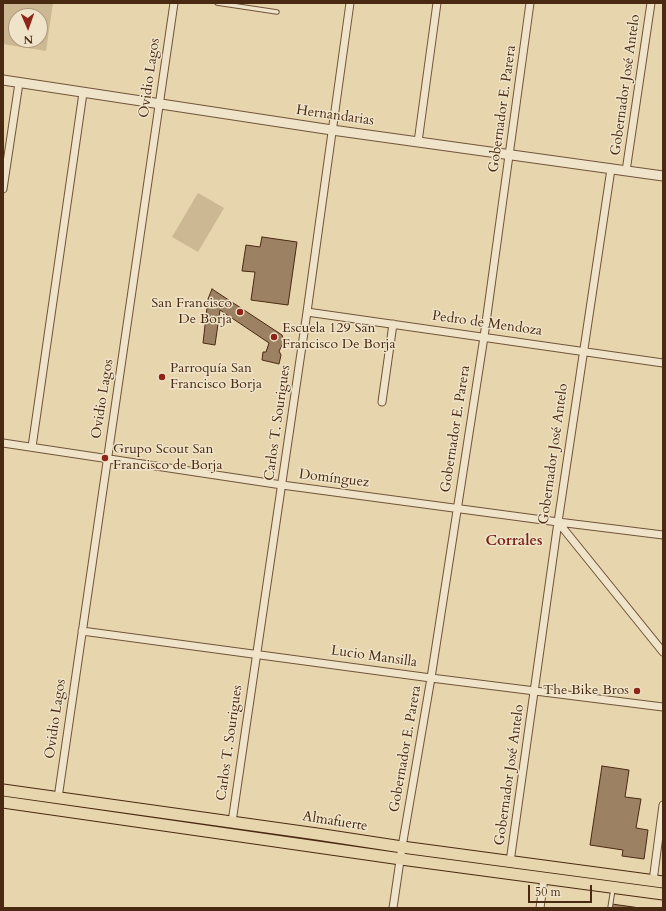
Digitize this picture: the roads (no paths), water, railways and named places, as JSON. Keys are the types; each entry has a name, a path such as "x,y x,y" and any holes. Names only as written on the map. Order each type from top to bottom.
{"main road":[{"name":"Almafuerte","path":"3,790 658,882"},
{"name":"Almafuerte","path":"3,802 401,859 663,894"}],"street":[{"name":"Ovidio Lagos","path":"58,798 174,3"},
{"name":"Carlos T. Sourigues","path":"232,822 308,312 350,3"},
{"path":"418,142 437,3"},
{"name":"Gobernador E. Parera","path":"393,908 431,678 484,336 530,3"},
{"name":"Gobernador José Antelo","path":"626,171 651,3"},
{"name":"Hernandarias","path":"3,80 332,130 663,176"},
{"path":"3,189 18,83"},
{"path":"32,447 83,93"},
{"name":"Gobernador José Antelo","path":"510,862 558,522 611,169"},
{"name":"Pedro de Mendoza","path":"308,312 484,336 663,363"},
{"path":"382,402 394,324"},
{"name":"Domínguez","path":"3,443 282,485 663,535"},
{"path":"558,522 663,652"},
{"name":"Lucio Mansilla","path":"82,631 431,678 663,707"},
{"path":"658,882 663,805"},
{"path":"540,908 544,878"}],"lane":[{"path":"217,3 277,12"},
{"path":"610,908 614,887"}],"place":[{"name":"San Francisco De Borja","path":"240,312"},
{"name":"Escuela 129 San Francisco De Borja","path":"274,337"},
{"name":"Parroquía San Francisco Borja","path":"162,377"},
{"name":"Grupo Scout San Francisco de Borja","path":"105,458"},
{"name":"The Bike Bros","path":"637,691"}],"district":[{"name":"Corrales","path":"514,542"}]}
